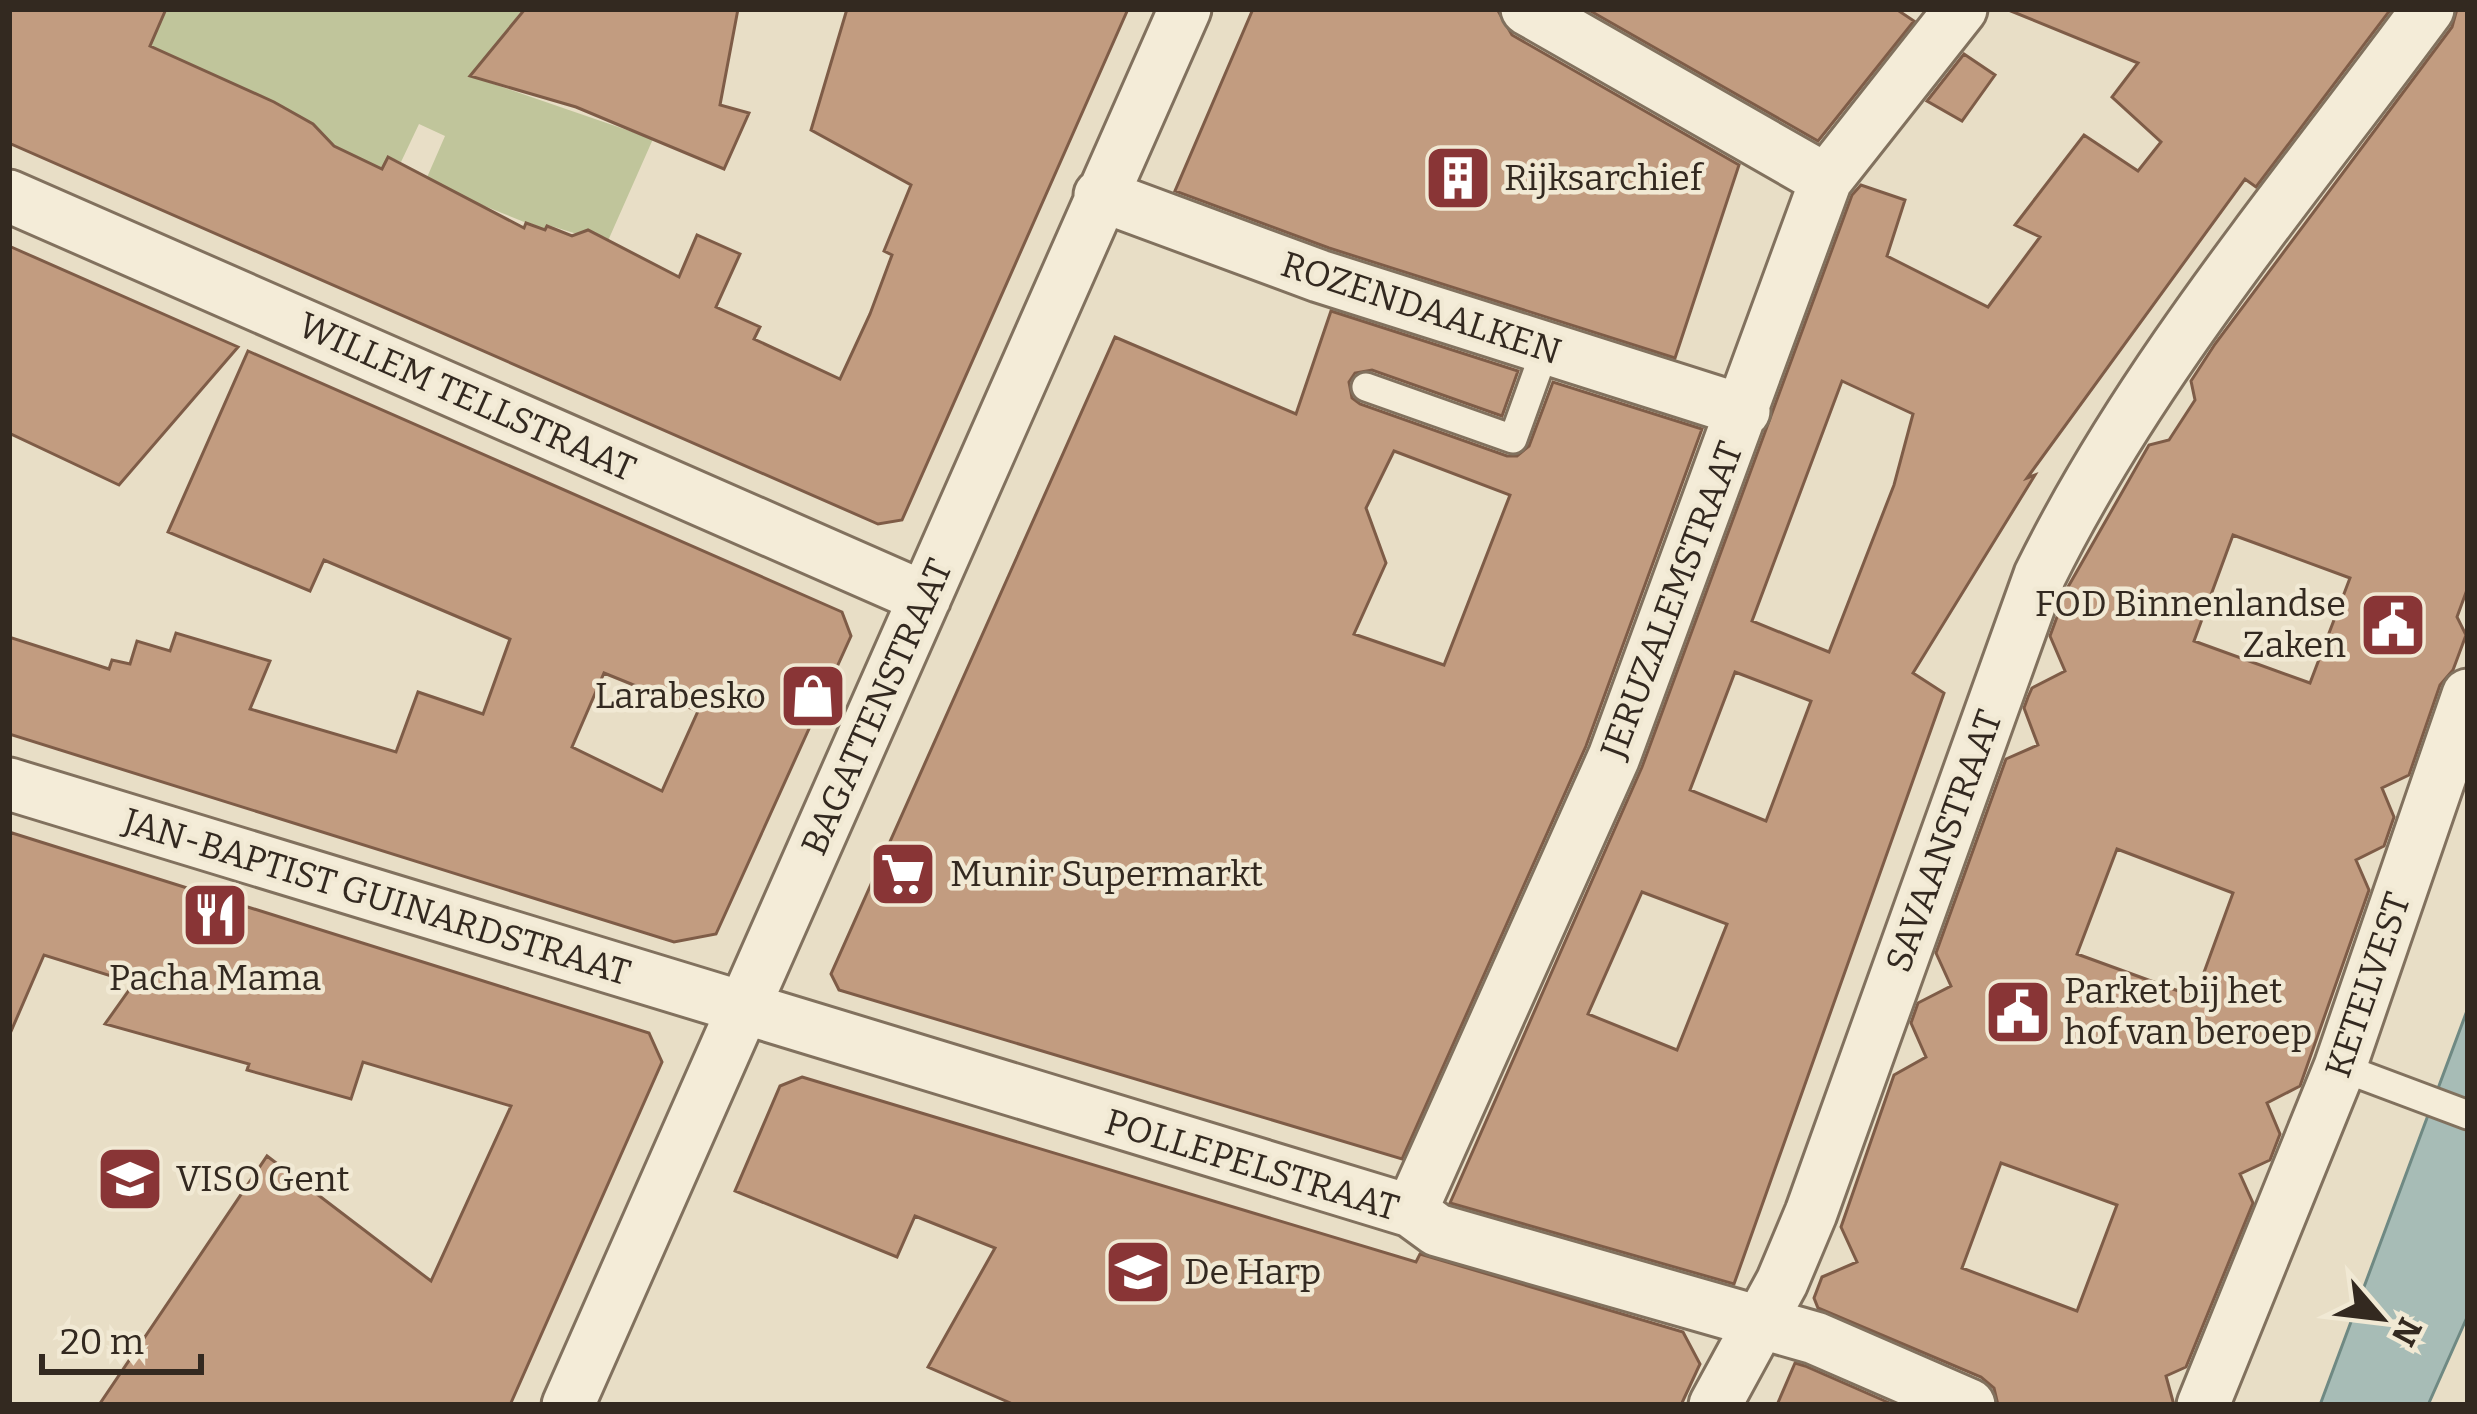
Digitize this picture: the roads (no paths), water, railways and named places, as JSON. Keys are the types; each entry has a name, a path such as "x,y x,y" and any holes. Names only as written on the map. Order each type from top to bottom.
{"street":[{"name":"BAGATTENSTRAAT","path":"568,1405 1185,9"},
{"path":"1527,9 1826,180"},
{"name":"JERUZALEMSTRAAT","path":"1411,1211 1614,757 1826,180 1961,9"},
{"name":"SAVAANSTRAAT","path":"1714,1405 1811,1213 2040,575 2081,491 2155,379 2428,9"},
{"name":"ROZENDAALKEN","path":"1100,195 1319,276 1744,410"},
{"name":"WILLEM TELLSTRAAT","path":"9,196 925,598"},
{"name":"KETELVEST","path":"2203,1405 2340,1067 2466,708"},
{"name":"JAN-BAPTIST GUINARDSTRAAT","path":"9,784 744,1009"},
{"name":"POLLEPELSTRAAT","path":"744,1009 1411,1211 1437,1230 1815,1338 1969,1405"}],"lane":[{"path":"1366,387 1513,439 1545,350"},
{"path":"2340,1067 2468,1115"}],"water":[{"path":"2468,1008 2468,1315 2428,1405 2320,1405"}],"place":[{"name":"Rijksarchief","path":"1458,178"},
{"name":"FOD Binnenlandse Zaken","path":"2393,625"},
{"name":"Larabesko","path":"813,696"},
{"name":"Munir Supermarkt","path":"903,874"},
{"name":"Pacha Mama","path":"215,915"},
{"name":"Parket bij het hof van beroep","path":"2018,1012"},
{"name":"VISO Gent","path":"130,1179"},
{"name":"De Harp","path":"1138,1272"}]}
